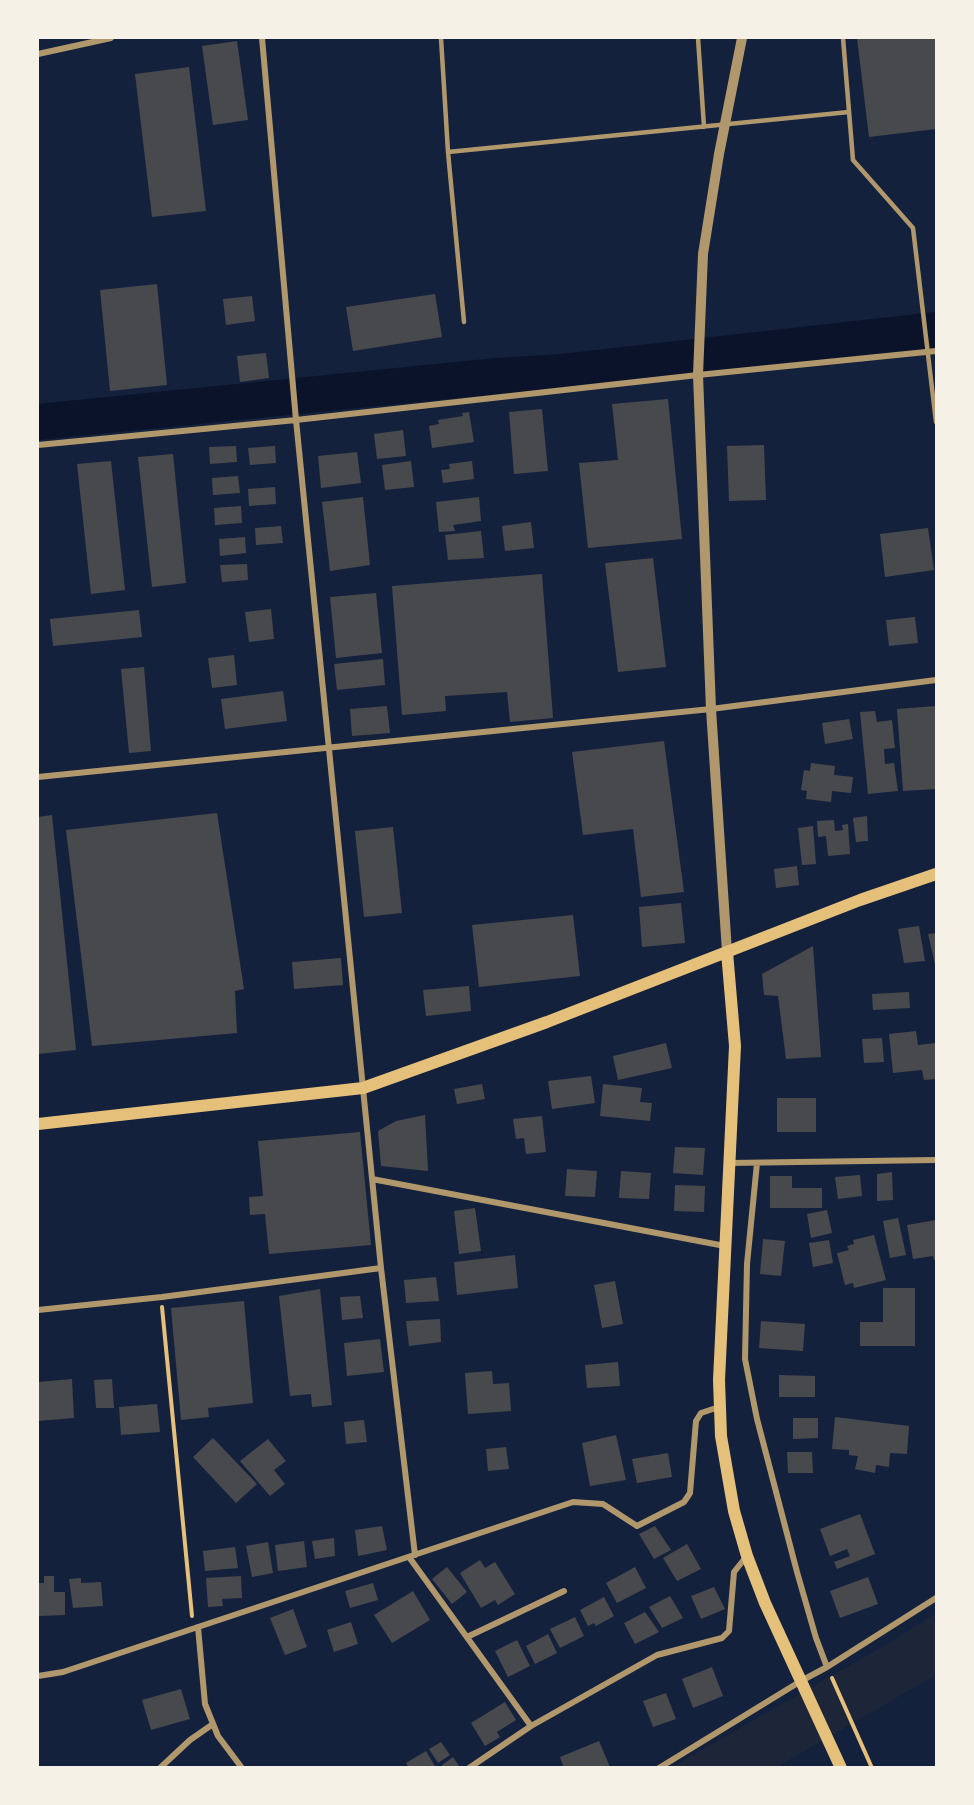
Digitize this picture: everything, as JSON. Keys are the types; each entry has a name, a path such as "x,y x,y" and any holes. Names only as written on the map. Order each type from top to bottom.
{"main road":[{"path":"38,1124 363,1088 547,1022 860,900 936,874"},
{"path":"727,951 735,1046 725,1246 721,1436 734,1510 747,1556 765,1603 842,1767"}],"street":[{"path":"38,54 111,38"},
{"path":"262,38 296,420 412,1556 531,1726"},
{"path":"727,951 711,709 698,375 703,254 719,154 742,38"},
{"path":"38,445 296,420 933,351"},
{"path":"38,777 711,709 936,680"},
{"path":"729,1163 936,1160"},
{"path":"757,1163 747,1264 745,1359 757,1419 797,1572 827,1667"},
{"path":"372,1179 725,1246"},
{"path":"38,1310 162,1297 381,1268"},
{"path":"38,1676 63,1672 573,1502 603,1504 637,1526 684,1502 690,1493 696,1421 701,1413 720,1406"},
{"path":"469,1767 531,1726 657,1655 722,1638 729,1630 734,1572 747,1556"},
{"path":"467,1637 564,1591"},
{"path":"659,1767 803,1685 827,1667 936,1598"},
{"path":"195,1628 205,1704 218,1736 242,1767"},
{"path":"160,1767 190,1740 213,1724"}],"lane":[{"path":"441,38 448,152 464,322"},
{"path":"698,38 704,127"},
{"path":"843,38 853,160 913,228 933,351 936,422"},
{"path":"448,152 849,112"}],"path":[{"path":"162,1297 195,1628"},
{"path":"833,1680 872,1767"}],"shaded area":[{"path":"936,1613 936,1675 777,1767 670,1768 889,1643"}],"building":[{"path":"857,38 936,38 936,129 869,137"},
{"path":"237,41 248,120 213,125 202,46"},
{"path":"189,67 206,211 152,217 135,74"},
{"path":"157,284 167,385 110,391 100,290"},
{"path":"435,294 442,337 353,351 346,307"},
{"path":"252,296 255,321 226,325 223,299"},
{"path":"266,353 269,378 240,382 237,356"},
{"path":"668,399 682,539 588,548 579,463 618,460 612,404"},
{"path":"542,409 548,471 514,474 509,412"},
{"path":"469,412 474,442 432,448 429,426 439,424 438,420 463,416 462,413"},
{"path":"403,430 406,456 377,459 374,434"},
{"path":"764,445 766,500 729,501 727,446"},
{"path":"236,446 237,462 210,464 209,447"},
{"path":"275,446 276,463 250,465 248,448"},
{"path":"357,452 361,483 321,488 318,456"},
{"path":"173,454 186,583 152,587 138,457"},
{"path":"111,461 125,590 91,594 77,464"},
{"path":"411,461 414,487 385,490 382,465"},
{"path":"472,461 474,479 443,483 441,470 450,469 449,464"},
{"path":"238,476 240,493 213,495 212,478"},
{"path":"275,487 276,504 249,506 248,489"},
{"path":"363,497 370,565 330,571 322,502"},
{"path":"479,497 481,521 453,525 455,531 439,532 436,502"},
{"path":"241,506 242,523 215,525 214,508"},
{"path":"531,522 534,548 505,551 502,526"},
{"path":"281,526 283,543 256,545 255,528"},
{"path":"928,528 934,570 885,577 880,534"},
{"path":"481,531 484,558 448,560 445,535"},
{"path":"245,537 246,553 220,556 219,539"},
{"path":"653,558 666,667 618,672 605,563"},
{"path":"247,564 248,580 222,582 220,565"},
{"path":"542,574 553,718 510,722 507,692 445,696 446,711 402,715 392,586"},
{"path":"376,593 382,653 336,658 330,597"},
{"path":"271,609 274,639 249,642 245,612"},
{"path":"139,610 142,637 53,646 50,619"},
{"path":"915,617 918,643 889,646 886,620"},
{"path":"234,655 237,685 212,688 208,658"},
{"path":"383,659 385,685 337,690 334,664"},
{"path":"144,667 151,751 129,753 121,669"},
{"path":"283,691 287,721 225,729 221,699"},
{"path":"387,706 390,733 352,736 350,709"},
{"path":"936,706 936,789 903,791 897,709"},
{"path":"875,711 877,722 892,720 895,748 884,749 885,764 894,763 898,791 868,794 860,712"},
{"path":"849,719 853,739 825,744 822,723"},
{"path":"664,741 684,892 641,897 633,829 583,835 572,752"},
{"path":"811,763 835,766 834,775 853,777 851,793 832,791 831,802 806,799 807,791 801,790 804,770 810,771"},
{"path":"217,813 244,989 235,991 237,1033 92,1046 66,830"},
{"path":"52,815 76,1050 38,1054 38,817"},
{"path":"867,816 868,841 856,842 853,818"},
{"path":"834,820 835,831 843,830 842,825 848,824 850,854 828,856 826,836 818,837 817,821"},
{"path":"813,826 816,864 802,865 798,828"},
{"path":"393,827 402,913 364,917 355,831"},
{"path":"797,866 799,885 776,888 774,869"},
{"path":"681,903 685,943 642,947 639,907"},
{"path":"573,915 580,976 479,987 472,925"},
{"path":"919,926 925,961 904,963 898,929"},
{"path":"936,933 936,969 928,934"},
{"path":"813,946 821,1057 786,1059 778,996 764,995 762,974"},
{"path":"341,958 343,985 294,989 292,962"},
{"path":"469,986 471,1011 426,1016 423,990"},
{"path":"909,992 910,1008 873,1010 872,994"},
{"path":"916,1031 918,1045 936,1043 936,1079 924,1080 922,1070 893,1073 889,1034"},
{"path":"882,1038 884,1062 864,1063 862,1039"},
{"path":"666,1043 672,1068 618,1080 613,1056"},
{"path":"591,1076 595,1103 552,1109 548,1081"},
{"path":"482,1084 485,1099 457,1104 454,1089"},
{"path":"603,1084 642,1088 640,1102 652,1103 650,1121 600,1116"},
{"path":"777,1098 816,1098 816,1132 777,1132"},
{"path":"425,1115 428,1171 381,1166 378,1131 396,1121"},
{"path":"542,1116 546,1152 526,1154 524,1138 516,1139 513,1119"},
{"path":"360,1132 371,1245 269,1254 265,1214 250,1215 249,1197 263,1196 258,1141"},
{"path":"675,1147 705,1148 703,1175 673,1173"},
{"path":"567,1169 597,1171 595,1197 565,1196"},
{"path":"621,1171 651,1173 649,1199 619,1198"},
{"path":"892,1172 893,1200 877,1201 877,1174"},
{"path":"860,1175 862,1196 838,1199 835,1177"},
{"path":"770,1176 792,1176 792,1188 822,1188 822,1208 770,1208"},
{"path":"675,1185 705,1186 704,1212 674,1211"},
{"path":"475,1208 481,1251 459,1254 454,1211"},
{"path":"827,1210 832,1233 811,1238 807,1214"},
{"path":"898,1218 906,1255 890,1258 883,1221"},
{"path":"936,1220 936,1260 933,1256 913,1259 907,1225"},
{"path":"874,1235 886,1280 854,1288 853,1283 845,1285 837,1253 849,1250 847,1246 854,1244 853,1240"},
{"path":"763,1239 785,1241 781,1276 760,1274"},
{"path":"829,1240 833,1263 813,1267 809,1243"},
{"path":"515,1255 518,1288 457,1295 454,1262"},
{"path":"436,1277 439,1301 406,1303 404,1280"},
{"path":"615,1281 623,1324 602,1328 594,1285"},
{"path":"883,1288 915,1288 915,1346 860,1346 860,1322 883,1322"},
{"path":"320,1289 332,1405 312,1407 311,1394 290,1396 279,1296"},
{"path":"360,1296 363,1318 342,1320 340,1297"},
{"path":"244,1301 253,1403 208,1408 209,1417 181,1420 171,1308"},
{"path":"440,1319 441,1342 409,1346 406,1321"},
{"path":"761,1321 805,1324 803,1351 759,1348"},
{"path":"380,1339 384,1372 347,1376 344,1343"},
{"path":"618,1362 620,1386 587,1388 585,1365"},
{"path":"492,1371 493,1384 509,1383 511,1411 468,1414 465,1373"},
{"path":"779,1375 815,1376 815,1397 779,1397"},
{"path":"72,1379 74,1418 38,1421 38,1382"},
{"path":"112,1379 114,1408 96,1408 94,1380"},
{"path":"157,1404 160,1432 121,1435 119,1407"},
{"path":"835,1417 909,1426 907,1454 890,1453 889,1467 876,1465 875,1473 855,1469 858,1456 849,1455 849,1450 832,1449"},
{"path":"793,1418 818,1418 818,1438 793,1439"},
{"path":"364,1420 367,1442 346,1444 344,1422"},
{"path":"616,1435 626,1480 590,1486 582,1443"},
{"path":"213,1438 257,1484 236,1503 193,1457"},
{"path":"268,1439 286,1461 274,1470 285,1484 270,1496 240,1461"},
{"path":"506,1447 509,1469 488,1471 486,1449"},
{"path":"787,1452 812,1452 813,1473 788,1473"},
{"path":"668,1453 672,1477 637,1483 632,1459"},
{"path":"860,1514 875,1554 837,1569 834,1562 850,1556 847,1549 830,1556 820,1529"},
{"path":"382,1526 387,1550 358,1556 355,1530"},
{"path":"655,1526 671,1550 654,1559 639,1534"},
{"path":"334,1538 335,1556 315,1559 312,1541"},
{"path":"304,1541 307,1567 278,1571 275,1545"},
{"path":"268,1542 273,1573 252,1577 246,1546"},
{"path":"687,1544 701,1569 677,1581 663,1558"},
{"path":"235,1547 238,1568 205,1571 203,1551"},
{"path":"480,1560 485,1568 495,1562 515,1594 498,1605 495,1600 481,1608 460,1573"},
{"path":"447,1567 467,1592 452,1604 432,1579"},
{"path":"635,1567 646,1588 617,1603 606,1583"},
{"path":"44,1576 54,1576 54,1592 65,1592 65,1615 38,1616 38,1583 44,1583"},
{"path":"241,1576 242,1598 222,1599 223,1606 208,1607 206,1578"},
{"path":"868,1577 878,1604 840,1618 830,1591"},
{"path":"81,1578 81,1583 101,1582 103,1606 73,1608 69,1579"},
{"path":"373,1583 378,1600 350,1608 345,1591"},
{"path":"714,1587 725,1609 701,1619 691,1596"},
{"path":"413,1591 430,1620 392,1643 374,1615"},
{"path":"670,1596 683,1618 662,1628 649,1607"},
{"path":"604,1597 614,1616 596,1626 594,1623 588,1626 580,1610"},
{"path":"293,1609 307,1647 285,1655 270,1618"},
{"path":"645,1612 659,1632 635,1644 624,1623"},
{"path":"575,1617 584,1636 560,1648 550,1629"},
{"path":"351,1622 358,1644 334,1652 327,1630"},
{"path":"548,1634 557,1653 535,1664 526,1646"},
{"path":"517,1640 530,1666 508,1677 495,1651"},
{"path":"712,1667 723,1696 693,1708 682,1679"},
{"path":"181,1689 190,1719 151,1730 142,1700"},
{"path":"666,1693 676,1719 653,1727 643,1701"},
{"path":"505,1702 516,1720 497,1732 500,1737 485,1746 471,1723"},
{"path":"599,1741 610,1767 564,1768 560,1757"},
{"path":"441,1742 450,1755 438,1763 429,1749"},
{"path":"426,1751 436,1768 409,1768 406,1763"},
{"path":"453,1757 459,1766 444,1768 442,1765"}],"waterway":[{"path":"38,422 497,376 562,372 936,330"}]}
